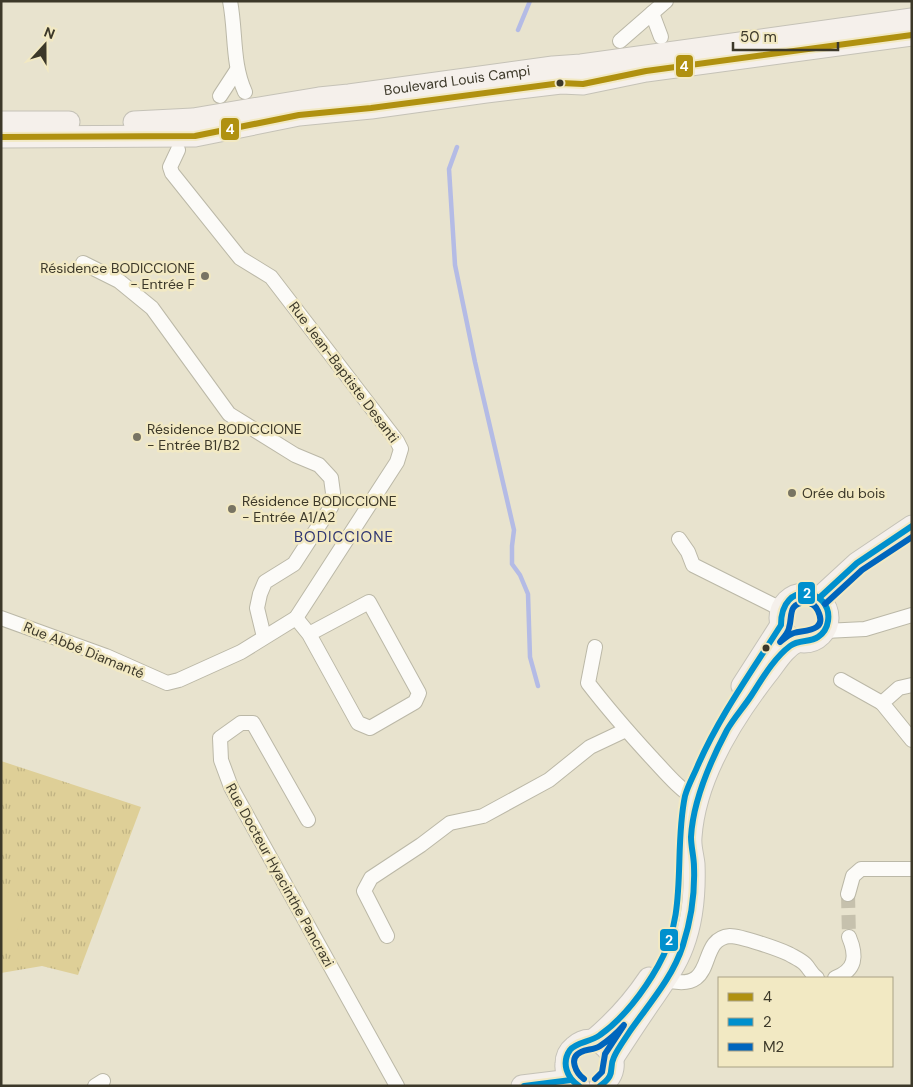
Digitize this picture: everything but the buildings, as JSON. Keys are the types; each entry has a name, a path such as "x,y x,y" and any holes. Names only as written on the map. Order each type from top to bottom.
{"main road":[{"name":"Boulevard Louis Campi","path":"1,122 193,120 319,98 581,65 912,19"},
{"name":"Boulevard Louis Campi","path":"1,137 195,136 299,115 371,108 561,83 583,84 646,70 912,35"},
{"path":"819,598 857,563 912,526"},
{"path":"575,1083 567,1073 565,1065 570,1050 576,1044 592,1040 609,1027 634,1000 658,966 669,945 676,924 679,900 680,833 713,732 781,617 790,597 805,593 819,598 824,603 829,617 825,631 813,640 798,641 790,638 781,617"},
{"path":"613,1058 673,969 684,946 694,895 691,796 726,733 782,654 798,641"},
{"path":"592,1040 606,1046 613,1058 613,1072 606,1085"},
{"path":"522,1086 575,1083"}],"street":[{"path":"230,1 234,21 237,70 245,92"},
{"path":"620,41 666,1"},
{"path":"652,13 661,37"},
{"path":"220,96 237,70"},
{"name":"Rue Jean-Baptiste Desanti","path":"167,683 179,680 241,652 296,618 397,462 401,450 397,441 271,277 240,258 172,173 170,167 178,150"},
{"path":"82,263 119,281 152,308 230,414 295,455 319,465 331,478 333,493 330,507 294,564 265,582 256,608 264,637"},
{"path":"679,539 688,552 693,565 781,617"},
{"path":"296,618 309,634 358,723 370,728 414,702 419,693 369,602 309,634"},
{"path":"825,631 865,629 912,615"},
{"name":"Rue Abbé Diamanté","path":"1,618 106,656 167,683"},
{"path":"596,647 588,683 626,730 691,796"},
{"path":"841,680 882,703 912,740"},
{"path":"882,703 898,688 912,685"},
{"name":"Rue Docteur Hyacinthe Pancrazi","path":"308,820 253,723 241,723 220,738 221,760 231,787 396,1086"},
{"path":"387,936 364,892 371,878 421,846 450,823 483,816 549,780 590,748 626,730"},
{"path":"848,894 853,876 861,869 912,869"},
{"path":"666,980 678,983 694,980 699,976 717,941 729,936 788,954 806,964 812,975 816,977"},
{"path":"838,977 844,975 852,964 855,951 849,937"}],"green space":[{"path":"1,761 141,807 78,975 42,966 1,973"},
{"path":"7,892 28,900 13,942 1,938 1,907"}],"waterway":[{"path":"518,30 530,1"},
{"path":"457,147 449,169 455,265 475,362 514,530 512,564 520,575 528,594 530,657 538,686"}],"tunnel":[{"path":"848,894 849,937"}],"transit line":[{"name":"4","path":"1,137 195,136 299,115 371,108 561,83 583,84 646,71 912,35"},
{"name":"2","path":"819,598 857,563 912,526"},
{"name":"M2","path":"825,604 862,570 912,537"},
{"name":"2","path":"579,1086 571,1079 567,1070 566,1060 570,1050 576,1045 600,1035 625,1013 640,995 668,946 677,904 682,817 689,784 716,728 781,625 783,610 789,600 797,595 806,593 815,596 823,602 827,610 828,621 825,630 815,639 797,642 784,651 733,721 714,755 699,795 692,823 693,897 688,926 679,957 667,979 620,1047 612,1061 609,1078 600,1086"},
{"name":"M2","path":"806,602 816,608 820,623 814,629 792,634 780,642 788,630 793,608 800,603 806,602"},
{"name":"M2","path":"584,1079 578,1073 575,1066 574,1062 577,1055 583,1051 600,1046 624,1025 605,1054 602,1072 595,1079"},
{"name":"2","path":"524,1086 571,1080"}],"place":[{"name":"Résidence BODICCIONE - Entrée F","path":"205,276"},
{"name":"Résidence BODICCIONE - Entrée B1/B2","path":"137,437"},
{"name":"Orée du bois","path":"792,493"},
{"name":"Résidence BODICCIONE - Entrée A1/A2","path":"232,509"}],"district":[{"name":"BODICCIONE","path":"344,537"}]}
